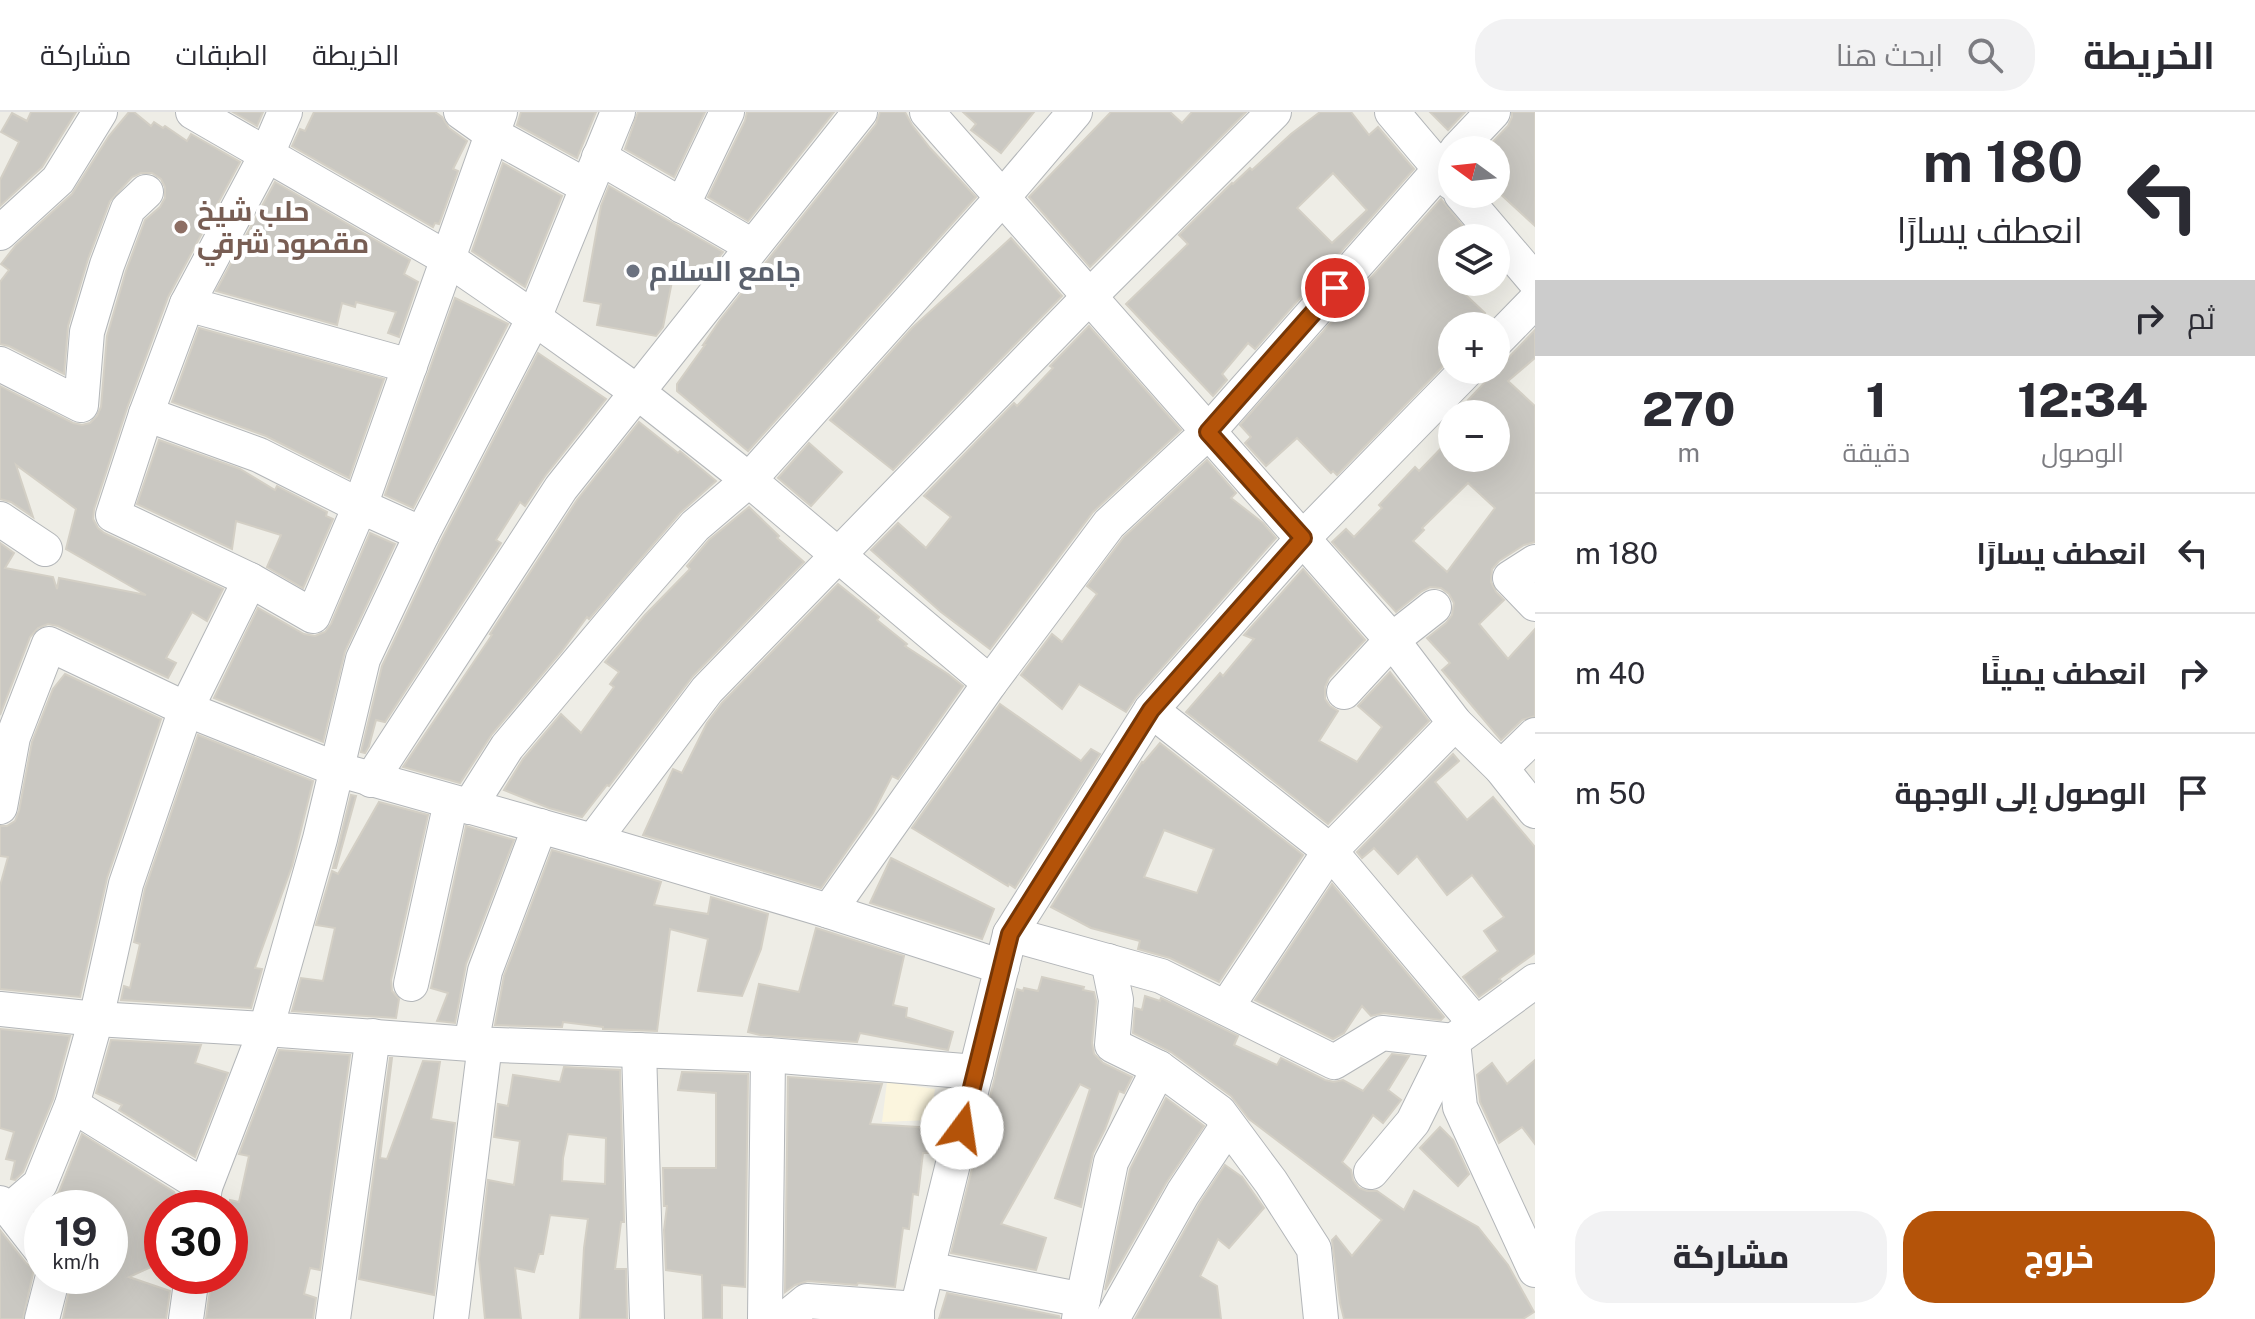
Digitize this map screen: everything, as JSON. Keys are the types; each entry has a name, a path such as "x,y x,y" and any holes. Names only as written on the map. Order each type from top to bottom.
{"street":[{"path":"0,233 58,180 100,112"},
{"path":"193,112 448,259 636,391 838,553 990,683"},
{"path":"285,112 267,154 187,304 113,515 250,580 313,616 360,506 496,123"},
{"path":"461,112 496,123 593,172 682,206 752,246"},
{"path":"207,1190 266,1029 320,839 363,659 422,534 534,318 618,112"},
{"path":"682,206 727,112"},
{"path":"371,780 561,488 860,112"},
{"path":"927,112 1392,640 1455,723 1501,768 1535,811"},
{"path":"411,984 460,804 695,526 749,480 1075,112"},
{"path":"593,841 707,690 1090,296 1274,112"},
{"path":"1392,112 1438,156"},
{"path":"1476,136 1493,112"},
{"path":"829,911 990,683 1109,524 1208,432 1438,185"},
{"path":"0,364 81,405 87,332 107,265 128,209 146,192"},
{"path":"1480,208 1535,281"},
{"path":"1510,327 1535,301"},
{"path":"187,304 410,366"},
{"path":"785,1319 807,1301 917,1314 1010,934 1151,710 1303,538 1453,384"},
{"path":"146,414 259,455 422,534"},
{"path":"0,519 45,549"},
{"path":"1535,562 1510,578 1535,604"},
{"path":"24,1229 5,1206 40,1184 72,1105 96,1019 126,884 186,709 250,580"},
{"path":"1344,692 1392,640 1434,607"},
{"path":"0,807 13,737 49,644 186,709 336,769 829,911 1002,967"},
{"path":"1151,710 1330,851 1464,1033 1460,1107 1535,1270"},
{"path":"1226,1008 1330,851 1455,723"},
{"path":"1501,768 1535,735"},
{"path":"451,1319 485,971 540,826"},
{"path":"1010,934 1161,976 1334,1062 1382,1033 1464,1033"},
{"path":"1108,961 1116,1000 1112,1045 1159,1068 1219,1112 1271,1182 1314,1249 1321,1319"},
{"path":"1371,1172 1413,1122 1464,1033 1535,981"},
{"path":"0,1009 96,1019 478,1044 768,1055 976,1072"},
{"path":"333,1319 373,1036"},
{"path":"639,1050 647,1319"},
{"path":"765,1319 768,1055"},
{"path":"927,1269 1081,1310 1111,1162 1159,1068"},
{"path":"72,1105 193,1190"},
{"path":"1112,1319 1183,1193 1228,1125"},
{"path":"42,1319 48,1294"},
{"path":"186,1319 189,1294"}],"shaded area":[{"path":"887,1082 935,1089 930,1120 882,1122"}],"building":[{"path":"31,112 76,112 42,167 0,206 0,180 19,142 1,132 12,113 27,121"},
{"path":"129,112 134,112 151,126 154,122 163,128 165,126 187,141 191,134 240,162 168,297 127,408 93,519 104,533 223,589 207,621 192,612 166,658 176,663 168,678 58,626 48,624 38,628 30,637 0,715 0,543 14,553 5,568 53,577 57,589 59,578 146,595 66,549 76,509 16,465 33,517 11,502 0,499 0,386 73,423 90,423 97,416 101,407 107,336 145,220 165,198 161,179 152,173 141,173 132,177 110,201 68,326 64,374 0,344 0,282 9,270 1,264 16,245 72,194 109,136"},
{"path":"233,112 263,112 257,126"},
{"path":"314,112 435,112 442,117 449,128 467,141 453,169 458,171 439,224 435,223 433,227 292,146 300,129 305,131"},
{"path":"521,112 596,112 577,158 517,125"},
{"path":"638,112 705,112 674,177 625,149"},
{"path":"747,112 834,112 748,221 708,197"},
{"path":"880,112 905,112 930,148 976,197 748,451 677,391 677,384 720,320 876,124"},
{"path":"963,112 1034,112 1001,153 971,130 976,124"},
{"path":"1111,112 1170,112 1182,123 1192,112 1246,112 1090,267 1029,197"},
{"path":"1320,112 1351,112 1369,135 1378,127 1414,169 1255,349 1248,343 1222,374 1227,380 1213,396 1126,304 1188,244 1179,235 1232,183 1250,168 1252,170","holes":["1333,173 1367,210 1332,243 1297,208"]},
{"path":"1430,112 1465,112 1448,130"},
{"path":"1512,112 1535,112 1535,226 1510,203 1510,136 1498,136 1512,117"},
{"path":"503,163 562,196 525,287 472,251"},
{"path":"275,182 410,260 404,274 418,282 399,337 388,333 396,312 356,302 355,307 342,303 337,325 216,291"},
{"path":"609,186 723,252 700,282 675,266 663,327 656,336 597,325 601,304 584,301 601,206"},
{"path":"1438,202 1438,208 1448,208 1461,224 1438,224 1438,296 1467,296 1484,312 1438,312 1438,371 1337,475 1333,471 1331,473 1297,438 1266,466 1245,443 1251,437 1240,425"},
{"path":"1011,238 1062,296 893,470 830,420 912,328"},
{"path":"455,298 508,324 413,508 385,495"},
{"path":"1089,326 1181,430 1093,512 990,649 941,612 871,550 898,523 926,548 951,517 924,496 1014,403 1017,406"},
{"path":"199,328 384,379 349,478 266,436 172,402"},
{"path":"1535,330 1535,358 1510,379 1510,356"},
{"path":"538,353 606,399 525,506 520,502 496,540 501,543 385,722 376,720 369,746 365,753 361,752 382,666 440,543"},
{"path":"1510,383 1535,406 1535,542 1524,545 1492,569 1491,582 1504,600 1479,624 1508,659 1535,629 1535,716 1522,720 1501,740 1442,670 1450,663 1427,638 1452,615 1454,603 1449,594 1441,588 1430,587 1396,612 1332,542 1346,529 1354,537 1415,467 1419,471 1438,451 1438,472 1510,472 1510,400 1468,400 1483,384","holes":["1468,483 1495,508 1447,572 1413,541 1424,530 1422,528"]},
{"path":"639,422 716,481 680,513 589,619 587,617 492,734 460,783 403,767 492,635 577,500"},
{"path":"159,440 240,469 275,490 277,486 327,512 326,516 333,519 303,588 267,567 281,535 236,521 232,549 137,504"},
{"path":"809,443 842,472 811,506 778,478"},
{"path":"1207,460 1236,493 1231,498 1263,523 1276,538 1126,712 1079,684 1062,709 1021,675 1052,634 1062,642 1097,594 1087,586 1124,537"},
{"path":"749,507 804,562 693,676 582,817 504,790 523,759 561,714 581,733 614,687 610,684 619,672 605,662 690,569 687,566 709,540"},
{"path":"370,533 395,544 345,651 323,742 214,698 258,608 304,634 315,636 325,632"},
{"path":"1303,569 1365,640 1329,678 1325,699 1338,711 1319,741 1357,762 1382,727 1358,706 1390,672 1429,721 1328,824 1186,712 1220,673 1223,676 1254,639 1244,635"},
{"path":"838,584 879,617 877,620 907,644 905,646 963,686 898,779 892,776 873,813 821,888 643,835 673,769 682,773 707,723 722,703"},
{"path":"65,674 161,719 107,878 80,997 0,989 0,886 8,857 0,856 0,826 15,821 32,742 53,689"},
{"path":"1000,704 1081,761 1091,749 1100,754 1015,888 912,828"},
{"path":"198,735 313,781 292,866 255,968 262,969 251,1008 121,1000 124,986 130,988 140,944 134,942 145,889"},
{"path":"1160,743 1303,855 1219,982 1170,958 1138,949 1140,941 1091,928 1051,907 1143,763","holes":["1164,830 1214,849 1197,893 1144,877"]},
{"path":"1453,754 1459,761 1435,782 1467,820 1493,797 1535,847 1535,953 1479,997 1463,977 1498,951 1484,931 1504,917 1472,875 1447,895 1417,856 1398,874 1374,848 1362,858 1357,852"},
{"path":"351,795 356,796 336,868 333,868"},
{"path":"379,802 428,815 391,980 392,991 399,999 396,1018 292,1011 301,978 323,981 335,928 316,925 332,871 338,874"},
{"path":"466,826 514,840 466,964 455,1023 437,1021 448,993 431,988"},
{"path":"552,850 661,882 654,905 708,914 711,897 768,914 761,949 742,996 698,991 708,939 670,929 657,1031 603,1029 563,1022 562,1027 495,1025 504,976"},
{"path":"891,858 994,909 982,939 870,903"},
{"path":"1332,884 1444,1017 1441,1020 1384,1013 1371,1016 1362,1006 1344,1033 1333,1039 1255,1000"},
{"path":"816,928 904,956 893,1005 907,1008 906,1017 953,1032 948,1050 860,1033 857,1042 748,1032 759,984 799,992"},
{"path":"1042,977 1094,992 1094,1054 1103,1063 1132,1077 1124,1093 1119,1091 1093,1153 1081,1207 1055,1198 1090,1089 1080,1084 1001,1224 1046,1238 1036,1270 951,1253 1017,989 1038,991"},
{"path":"1145,996 1160,1001 1161,998 1238,1036 1234,1045 1277,1065 1281,1058 1325,1080 1343,1080 1363,1091 1392,1054 1409,1056 1388,1090 1401,1100 1383,1123 1373,1115 1342,1162 1351,1170 1359,1188 1377,1191 1404,1210 1414,1191 1478,1227 1508,1265 1534,1312 1523,1319 1344,1319 1332,1240 1336,1236 1352,1256 1382,1220 1249,1119 1231,1096 1171,1052 1133,1033 1135,1008 1142,1010"},
{"path":"0,1029 70,1036 53,1099 23,1172 15,1180 11,1179 15,1161 6,1159 14,1132 0,1128"},
{"path":"111,1040 201,1045 195,1063 228,1073 195,1157 119,1110 122,1105 96,1093"},
{"path":"279,1050 350,1055 320,1270 310,1268 304,1294 316,1298 313,1319 206,1319 209,1294 248,1294 248,1190 242,1190 249,1156 239,1154"},
{"path":"390,1058 380,1158 387,1159 423,1061 440,1062 431,1119 455,1123 434,1295 359,1279"},
{"path":"1535,1060 1535,1144 1522,1127 1499,1143 1480,1102 1477,1075 1492,1063 1507,1084"},
{"path":"564,1067 620,1070 624,1222 621,1222 615,1269 626,1269 627,1319 580,1319 588,1219 550,1215 543,1254 539,1254 534,1272 515,1268 521,1319 485,1319 479,1259 488,1180 514,1185 520,1141 494,1137 498,1104 508,1106 513,1075 560,1082","holes":["568,1134 606,1138 605,1184 562,1181"]},
{"path":"682,1072 748,1074 745,1287 722,1285 722,1319 703,1319 702,1275 666,1270 664,1230 667,1206 664,1206 663,1168 716,1168 716,1093 678,1090"},
{"path":"788,1077 882,1084 870,1124 934,1128 932,1153 923,1153 918,1195 913,1194 909,1229 903,1228 895,1287 808,1281 785,1292"},
{"path":"1166,1098 1204,1126 1166,1183 1105,1290 1130,1169"},
{"path":"1440,1127 1453,1140 1469,1174 1458,1186 1420,1148"},
{"path":"82,1134 171,1190 144,1190 144,1270 129,1277 144,1282 144,1294 170,1294 166,1319 63,1319 68,1294 128,1294 128,1190 60,1190"},
{"path":"1225,1165 1242,1177 1264,1208 1229,1248 1218,1239 1200,1276 1217,1286 1221,1319 1135,1319 1200,1203"},
{"path":"0,1230 24,1260 24,1294 28,1294 23,1319 0,1319"},
{"path":"947,1293 1059,1316 1060,1319 939,1319"}],"place":[{"name":"حلب شيخ مقصود شرقي","path":"181,227"},
{"name":"جامع السلام","path":"633,271"}],"route":[{"path":"962,1128 1010,934 1151,710 1303,538 1208,432 1335,288"}]}
